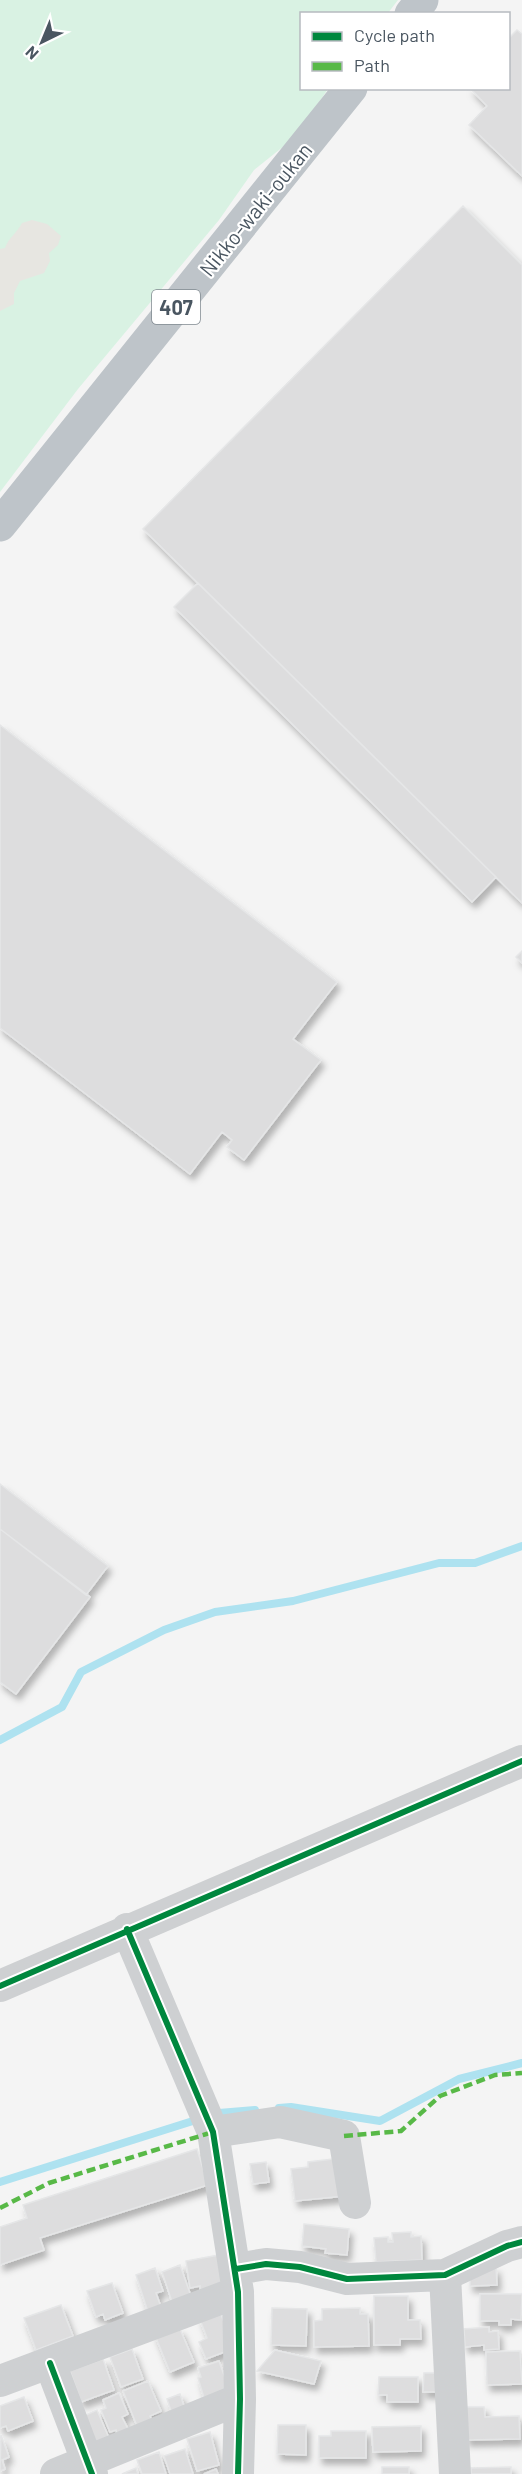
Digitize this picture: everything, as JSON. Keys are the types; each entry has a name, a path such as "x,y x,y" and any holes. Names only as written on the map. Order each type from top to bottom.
{"highway":[{"path":"413,12 422,0"},
{"name":"Nikko-waki-oukan","path":"0,525 349,90"}],"street":[{"path":"0,1986 127,1929 522,1761"},
{"path":"127,1929 213,2132 237,2281 240,2399 238,2474"},
{"path":"213,2132 280,2122 344,2136 355,2202"},
{"path":"0,2381 50,2363 237,2281 266,2264 300,2267 347,2279 446,2275 507,2246 522,2242"},
{"path":"446,2275 455,2474"},
{"path":"50,2363 90,2468"},
{"path":"56,2474 90,2468 240,2399"}],"green space":[{"path":"0,0 398,0 389,12 300,12 300,90 327,90 294,138 254,170 219,220 78,389 0,492"}],"sand":[{"path":"32,220 47,224 61,236 58,245 49,253 50,261 44,273 20,281 14,293 14,304 0,311 0,249 5,248 22,223"}],"building":[{"path":"517,30 522,34 522,176 469,125 487,106 472,90 510,90 510,37"},
{"path":"463,206 522,265 522,903 143,529"},
{"path":"198,583 496,877 472,902 174,607"},
{"path":"0,725 337,982 293,1039 321,1060 244,1160 227,1147 232,1140 222,1132 190,1174 0,1028"},
{"path":"522,951 522,963 516,957"},
{"path":"0,1484 108,1566 86,1595 0,1529"},
{"path":"0,1529 90,1597 16,1694 0,1682"},
{"path":"197,2149 208,2185 40,2238 44,2250 0,2265 0,2227 27,2218 23,2205"},
{"path":"341,2158 345,2196 295,2201 291,2169 308,2167 308,2162"},
{"path":"266,2162 269,2182 253,2184 250,2164"},
{"path":"304,2224 349,2229 347,2255 325,2253 326,2249 302,2246"},
{"path":"411,2232 411,2237 421,2236 422,2260 376,2262 374,2238 388,2237 388,2242 393,2242 392,2233"},
{"path":"219,2255 224,2287 200,2290 200,2286 190,2288 186,2261"},
{"path":"180,2265 191,2296 172,2302 162,2272"},
{"path":"496,2267 497,2285 470,2286 470,2277"},
{"path":"155,2268 163,2291 156,2293 161,2307 148,2312 136,2275"},
{"path":"112,2283 123,2313 105,2320 103,2314 96,2317 87,2291"},
{"path":"480,2294 522,2294 521,2320 511,2319 511,2325 499,2325 499,2321 480,2321"},
{"path":"374,2296 408,2296 408,2320 420,2320 421,2339 400,2339 400,2345 374,2345"},
{"path":"61,2305 73,2336 36,2350 24,2318"},
{"path":"272,2308 307,2309 306,2346 271,2345"},
{"path":"360,2308 360,2314 368,2314 369,2346 314,2347 314,2321 322,2320 322,2309"},
{"path":"219,2310 235,2348 206,2359 199,2342 207,2338 199,2317"},
{"path":"489,2327 489,2332 498,2331 499,2349 484,2350 484,2345 465,2347 464,2329"},
{"path":"180,2329 194,2362 170,2372 154,2333"},
{"path":"132,2349 143,2379 121,2387 110,2357"},
{"path":"275,2350 321,2361 314,2384 257,2371"},
{"path":"520,2351 522,2384 487,2385 486,2352"},
{"path":"103,2359 114,2390 81,2402 70,2371"},
{"path":"219,2361 229,2389 204,2398 198,2378 201,2377 198,2368"},
{"path":"424,2373 440,2373 440,2392 423,2392"},
{"path":"379,2377 418,2377 418,2402 387,2402 387,2395 378,2395"},
{"path":"148,2381 161,2411 150,2416 152,2420 137,2426 123,2391"},
{"path":"119,2393 128,2414 122,2417 128,2429 117,2434 116,2430 110,2432 101,2410 106,2408 103,2400"},
{"path":"180,2394 187,2415 174,2420 167,2399"},
{"path":"24,2397 33,2421 8,2431 6,2426 0,2428 0,2406"},
{"path":"465,2407 484,2407 485,2417 519,2416 520,2439 466,2440"},
{"path":"97,2410 109,2438 95,2444 77,2419"},
{"path":"278,2425 306,2425 306,2455 277,2454"},
{"path":"421,2426 421,2451 373,2452 372,2427"},
{"path":"331,2431 366,2431 366,2458 319,2458 319,2436 331,2436"},
{"path":"210,2432 219,2465 197,2471 187,2439"},
{"path":"1,2435 9,2457 2,2460 5,2469 0,2471"},
{"path":"185,2449 193,2474 170,2474 164,2456"},
{"path":"159,2452 166,2474 142,2474 137,2460"},
{"path":"382,2467 409,2467 409,2474 382,2474"},
{"path":"511,2467 511,2474 471,2474 471,2468"},
{"path":"136,2468 138,2474 122,2474"},
{"path":"216,2469 218,2474 204,2474"}],"waterway":[{"path":"0,1740 62,1707 81,1672 164,1630 215,1612 293,1601 439,1563 475,1563 522,1546"},
{"path":"279,2108 291,2107 380,2121 459,2079 522,2063"},
{"path":"219,2113 255,2110"},
{"path":"0,2182 196,2120"}],"marked path":[{"path":"344,2136 401,2131 440,2096 495,2075 522,2073"},
{"path":"0,2208 49,2183 213,2132"}],"cycle path":[{"path":"0,1986 522,1761"},
{"path":"127,1929 213,2132 238,2292 240,2399 238,2474"},
{"path":"236,2269 266,2264 300,2267 347,2279 445,2275 507,2246 522,2242"},
{"path":"50,2363 92,2474"}]}
